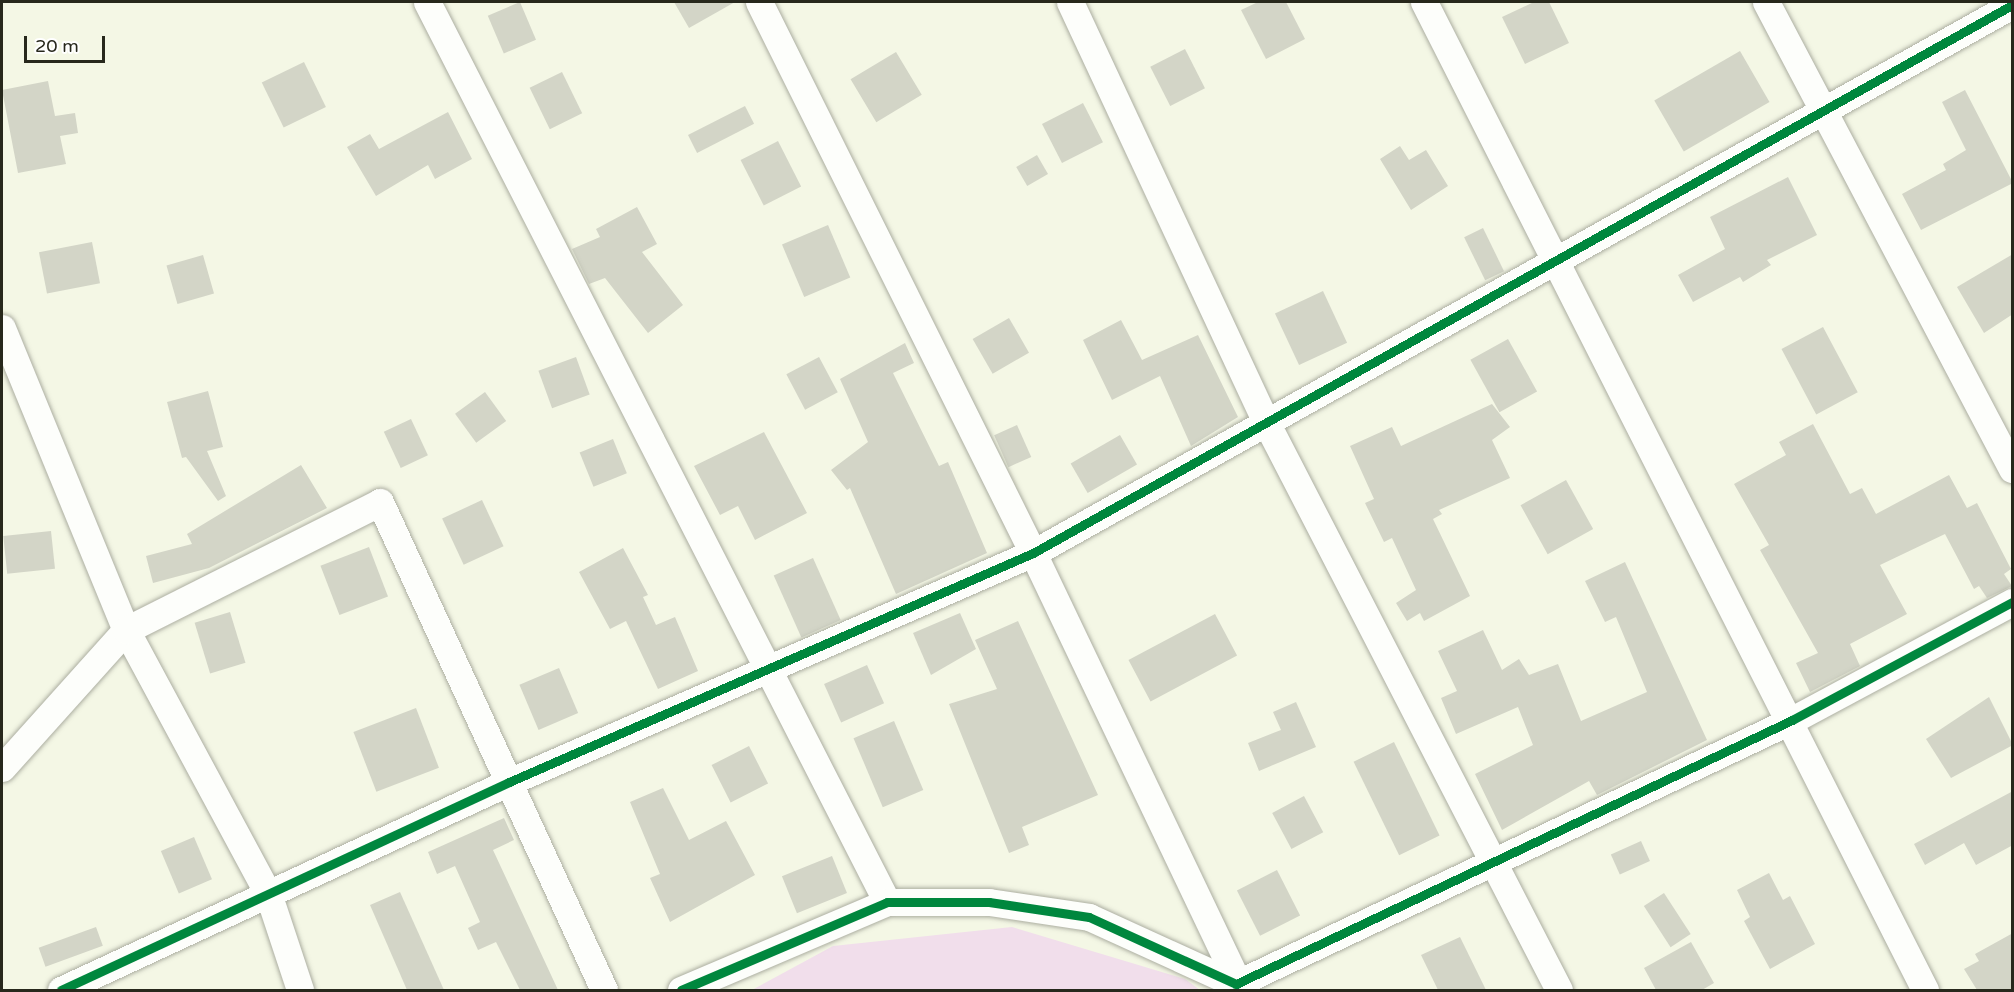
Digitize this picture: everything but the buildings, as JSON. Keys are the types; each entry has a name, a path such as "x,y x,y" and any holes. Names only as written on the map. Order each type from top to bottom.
{"street":[{"path":"427,2 887,902"},
{"path":"759,2 1033,553 1239,987"},
{"path":"1070,2 1266,422 1491,866 1559,990"},
{"path":"1424,2 1559,260 1792,720 1925,990"},
{"path":"1766,2 2013,469"},
{"path":"60,990 269,896 509,783 770,671 1033,553 2013,5"},
{"path":"2,328 126,630 269,896 300,990"},
{"path":"2,768 126,630 381,502 604,990"},
{"path":"1239,987 1792,720 2013,602"},
{"path":"681,990 887,902 989,902 1089,917 1239,987"}],"shaded area":[{"path":"1012,927 1185,979 1200,990 752,990 833,946"}],"cycle path":[{"path":"61,990 509,782 1033,553 2012,5"},
{"path":"681,990 887,902 989,902 1089,917 1236,984 1792,720 2012,602"}]}
